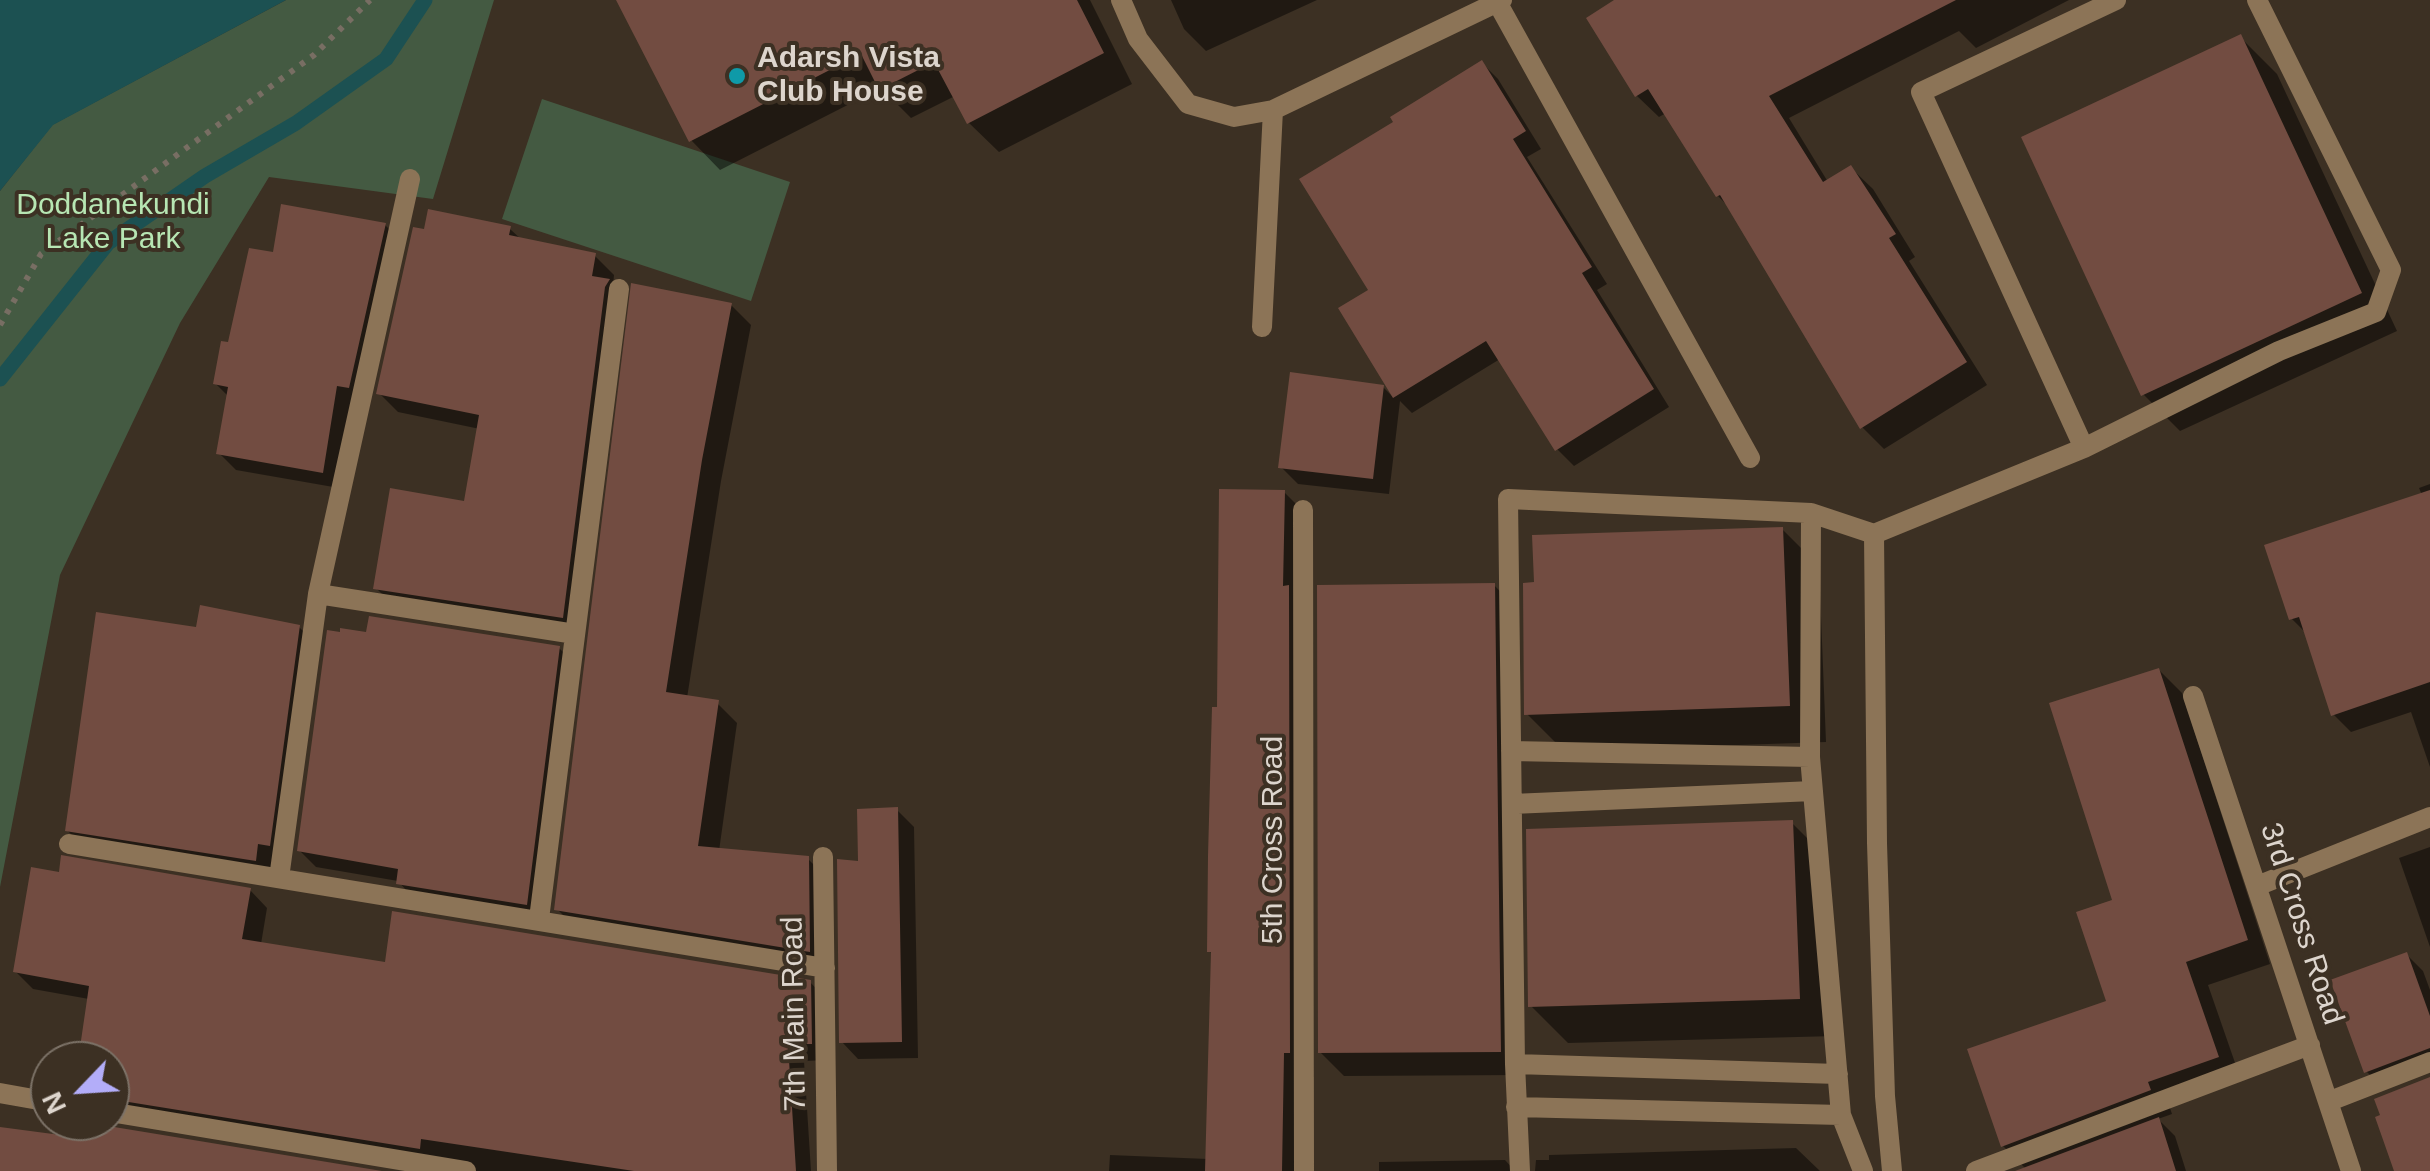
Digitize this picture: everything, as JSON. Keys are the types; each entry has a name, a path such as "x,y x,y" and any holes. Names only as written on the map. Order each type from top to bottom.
{"street":[{"path":"1120,0 1138,39 1188,104 1234,116 1273,110 1499,1 1750,458"},
{"path":"2084,448 1921,92 2116,0"},
{"path":"1520,1171 1508,499 1810,513 1874,534 2084,448 2279,351 2376,312 2390,270 2257,0"},
{"path":"1262,326 1273,110"},
{"path":"279,878 318,594 410,179"},
{"path":"539,919 619,289"},
{"name":"5th Cross Road","path":"1303,510 1304,1171"},
{"path":"1810,513 1810,757 1842,1115 1863,1171"},
{"path":"1874,534 1878,862 1885,1096 1892,1171"},
{"path":"318,594 576,634"},
{"name":"3rd Cross Road","path":"2193,696 2351,1171"},
{"path":"1511,751 1810,757"},
{"path":"1512,804 1813,791"},
{"path":"2258,886 2430,817"},
{"path":"69,844 825,968"},
{"name":"7th Main Road","path":"824,856 827,1171"},
{"path":"1976,1171 2310,1044"},
{"path":"2330,1101 2430,1062"},
{"path":"1516,1064 1838,1074"},
{"path":"0,1093 30,1098"},
{"path":"1516,1107 1842,1115"},
{"path":"130,1115 466,1171"}],"path":[{"path":"0,325 41,254 314,55 370,0"}],"green space":[{"name":"Doddanekundi Lake Park","path":"286,0 494,0 433,199 269,177 180,323 60,575 0,887 0,191 52,125"},
{"path":"542,99 790,182 751,301 502,219"}],"water":[{"path":"0,0 286,0 53,125 0,191"}],"building":[{"name":"Adarsh Vista Club House","path":"616,0 1077,0 1104,53 967,124 934,62 879,90 861,54 689,142"},
{"path":"1614,0 1956,0 1769,96 1823,182 1851,165 1896,234 1889,238 1967,362 1860,429 1720,195 1716,197 1648,89 1635,97 1586,18"},
{"path":"2241,34 2362,293 2141,396 2021,137"},
{"path":"1482,60 1526,131 1513,139 1592,267 1582,273 1654,389 1555,451 1486,341 1393,398 1338,308 1368,290 1299,179 1393,122 1390,117"},
{"path":"281,204 386,223 349,388 337,386 323,473 216,454 228,387 213,384 221,341 228,342 249,248 273,252"},
{"path":"428,209 511,226 509,235 596,253 592,276 610,279 605,287 563,618 373,589 390,488 464,501 479,415 376,394 413,227 424,229"},
{"path":"631,283 732,303 702,460 666,692 719,700 698,846 809,856 810,952 554,910"},
{"path":"1290,372 1384,385 1373,479 1278,468"},
{"path":"1219,489 1285,490 1283,586 1289,585 1290,1053 1284,1053 1282,1171 1205,1171 1211,952 1207,952 1208,856 1212,707 1217,707"},
{"path":"2430,490 2430,682 2331,716 2299,617 2289,620 2264,545"},
{"path":"1783,527 1790,706 1524,715 1523,583 1534,582 1532,535"},
{"path":"1495,583 1501,1052 1318,1053 1317,585"},
{"path":"200,605 300,625 270,846 258,844 256,861 65,831 96,612 196,627"},
{"path":"369,616 560,646 527,905 396,884 398,869 297,851 327,630 366,632"},
{"path":"2159,668 2248,940 2186,962 2219,1057 2148,1082 2151,1090 2001,1147 1967,1049 2106,1001 2076,912 2112,900 2049,703"},
{"path":"898,807 902,1042 839,1043 837,859 858,861 857,809"},
{"path":"1793,820 1800,999 1528,1007 1526,829"},
{"path":"61,855 251,888 242,939 385,962 392,911 811,980 812,1044 788,1044 796,1171 634,1171 421,1139 420,1149 130,1102 130,1041 81,1041 89,986 13,972 31,867 59,872"},
{"path":"2407,952 2430,1016 2430,1048 2364,1073 2330,980"},
{"path":"2430,1077 2430,1171 2394,1171 2375,1117 2380,1115 2374,1099"},
{"path":"2159,1117 2176,1171 2015,1171"},
{"path":"0,1127 30,1131 30,1141 130,1141 130,1130 382,1171 0,1171"}],"waterway":[{"path":"0,379 108,243 205,176 296,123 386,59 425,0"}],"place":[{"name":"Adarsh Vista Club House","path":"737,76"}]}
